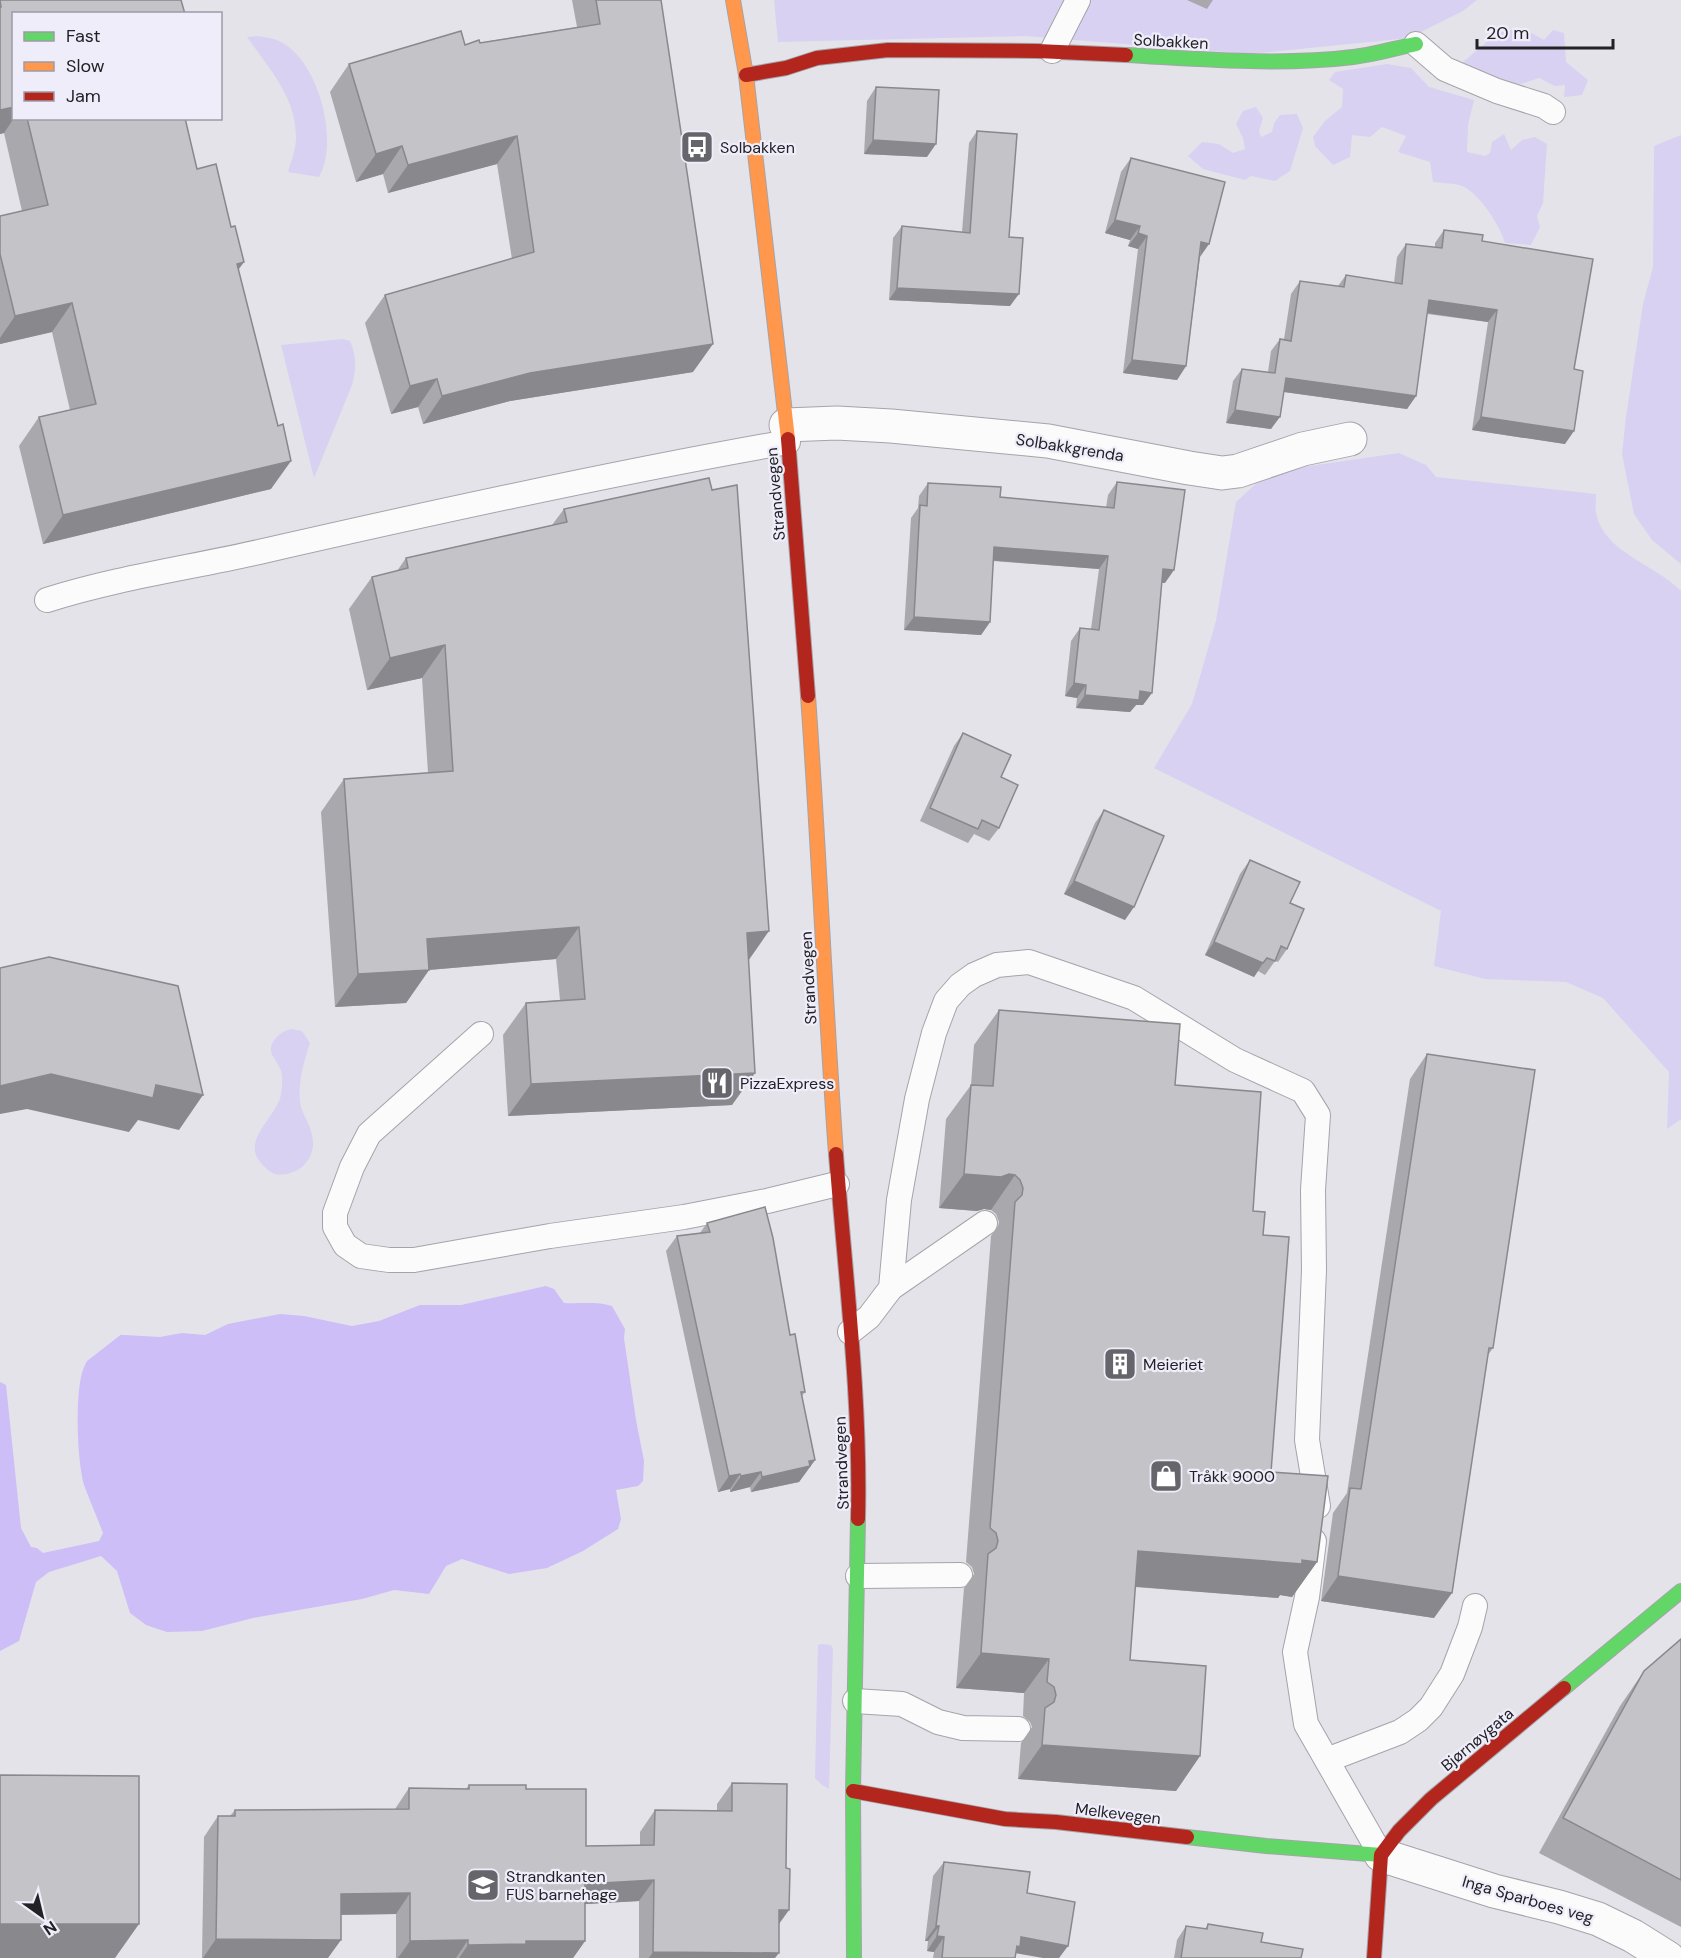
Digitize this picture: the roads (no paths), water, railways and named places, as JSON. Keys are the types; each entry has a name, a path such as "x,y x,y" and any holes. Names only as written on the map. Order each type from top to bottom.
{"street":[{"name":"Strandvegen","path":"733,0 746,75 787,434 815,793 827,1033 860,1481 853,1791 854,1958"},
{"name":"Solbakken","path":"746,75 786,68 817,58 888,50 1052,51 1245,61 1291,61 1354,57 1416,44"},
{"name":"Solbakkgrenda","path":"787,434 837,423 891,426 1048,441 1222,473 1238,471 1303,449 1350,439"},
{"name":"Bjørnøygata","path":"1381,1854 1399,1831 1431,1799 1681,1590"},
{"name":"Melkevegen","path":"853,1791 1005,1819 1056,1822 1266,1846 1381,1854"},
{"path":"1374,1958 1381,1854"},
{"name":"Inga Sparboes veg","path":"1381,1854 1494,1891 1598,1919 1633,1936 1668,1958"}],"lane":[{"path":"1052,51 1078,0"},
{"path":"1416,44 1445,69 1497,91 1544,106 1553,112"},
{"path":"47,600 82,589 639,470 787,434"},
{"path":"891,1288 899,1200 917,1099 934,1033 946,1001 960,985 974,975 997,965 1029,962 1134,998 1235,1060 1303,1090 1318,1115 1313,1190 1314,1270 1307,1440 1319,1508 1307,1597 1295,1652 1306,1724 1381,1854"},
{"path":"481,1034 369,1134 352,1167 335,1213 335,1227 345,1245 361,1256 389,1260 414,1260 550,1236 684,1217 767,1201 837,1184"},
{"path":"850,1332 870,1317 891,1288 985,1222"},
{"path":"858,1576 960,1575"},
{"path":"1328,1760 1400,1732 1418,1720 1431,1707 1452,1674 1470,1627 1475,1606"},
{"path":"855,1701 902,1704 938,1722 963,1728 1018,1729"}],"place":[{"name":"Solbakken","path":"697,147"},
{"name":"PizzaExpress","path":"717,1083"},
{"name":"Meieriet","path":"1120,1364"},
{"name":"Tråkk 9000","path":"1166,1476"},
{"name":"Strandkanten FUS barnehage","path":"483,1885"}]}
